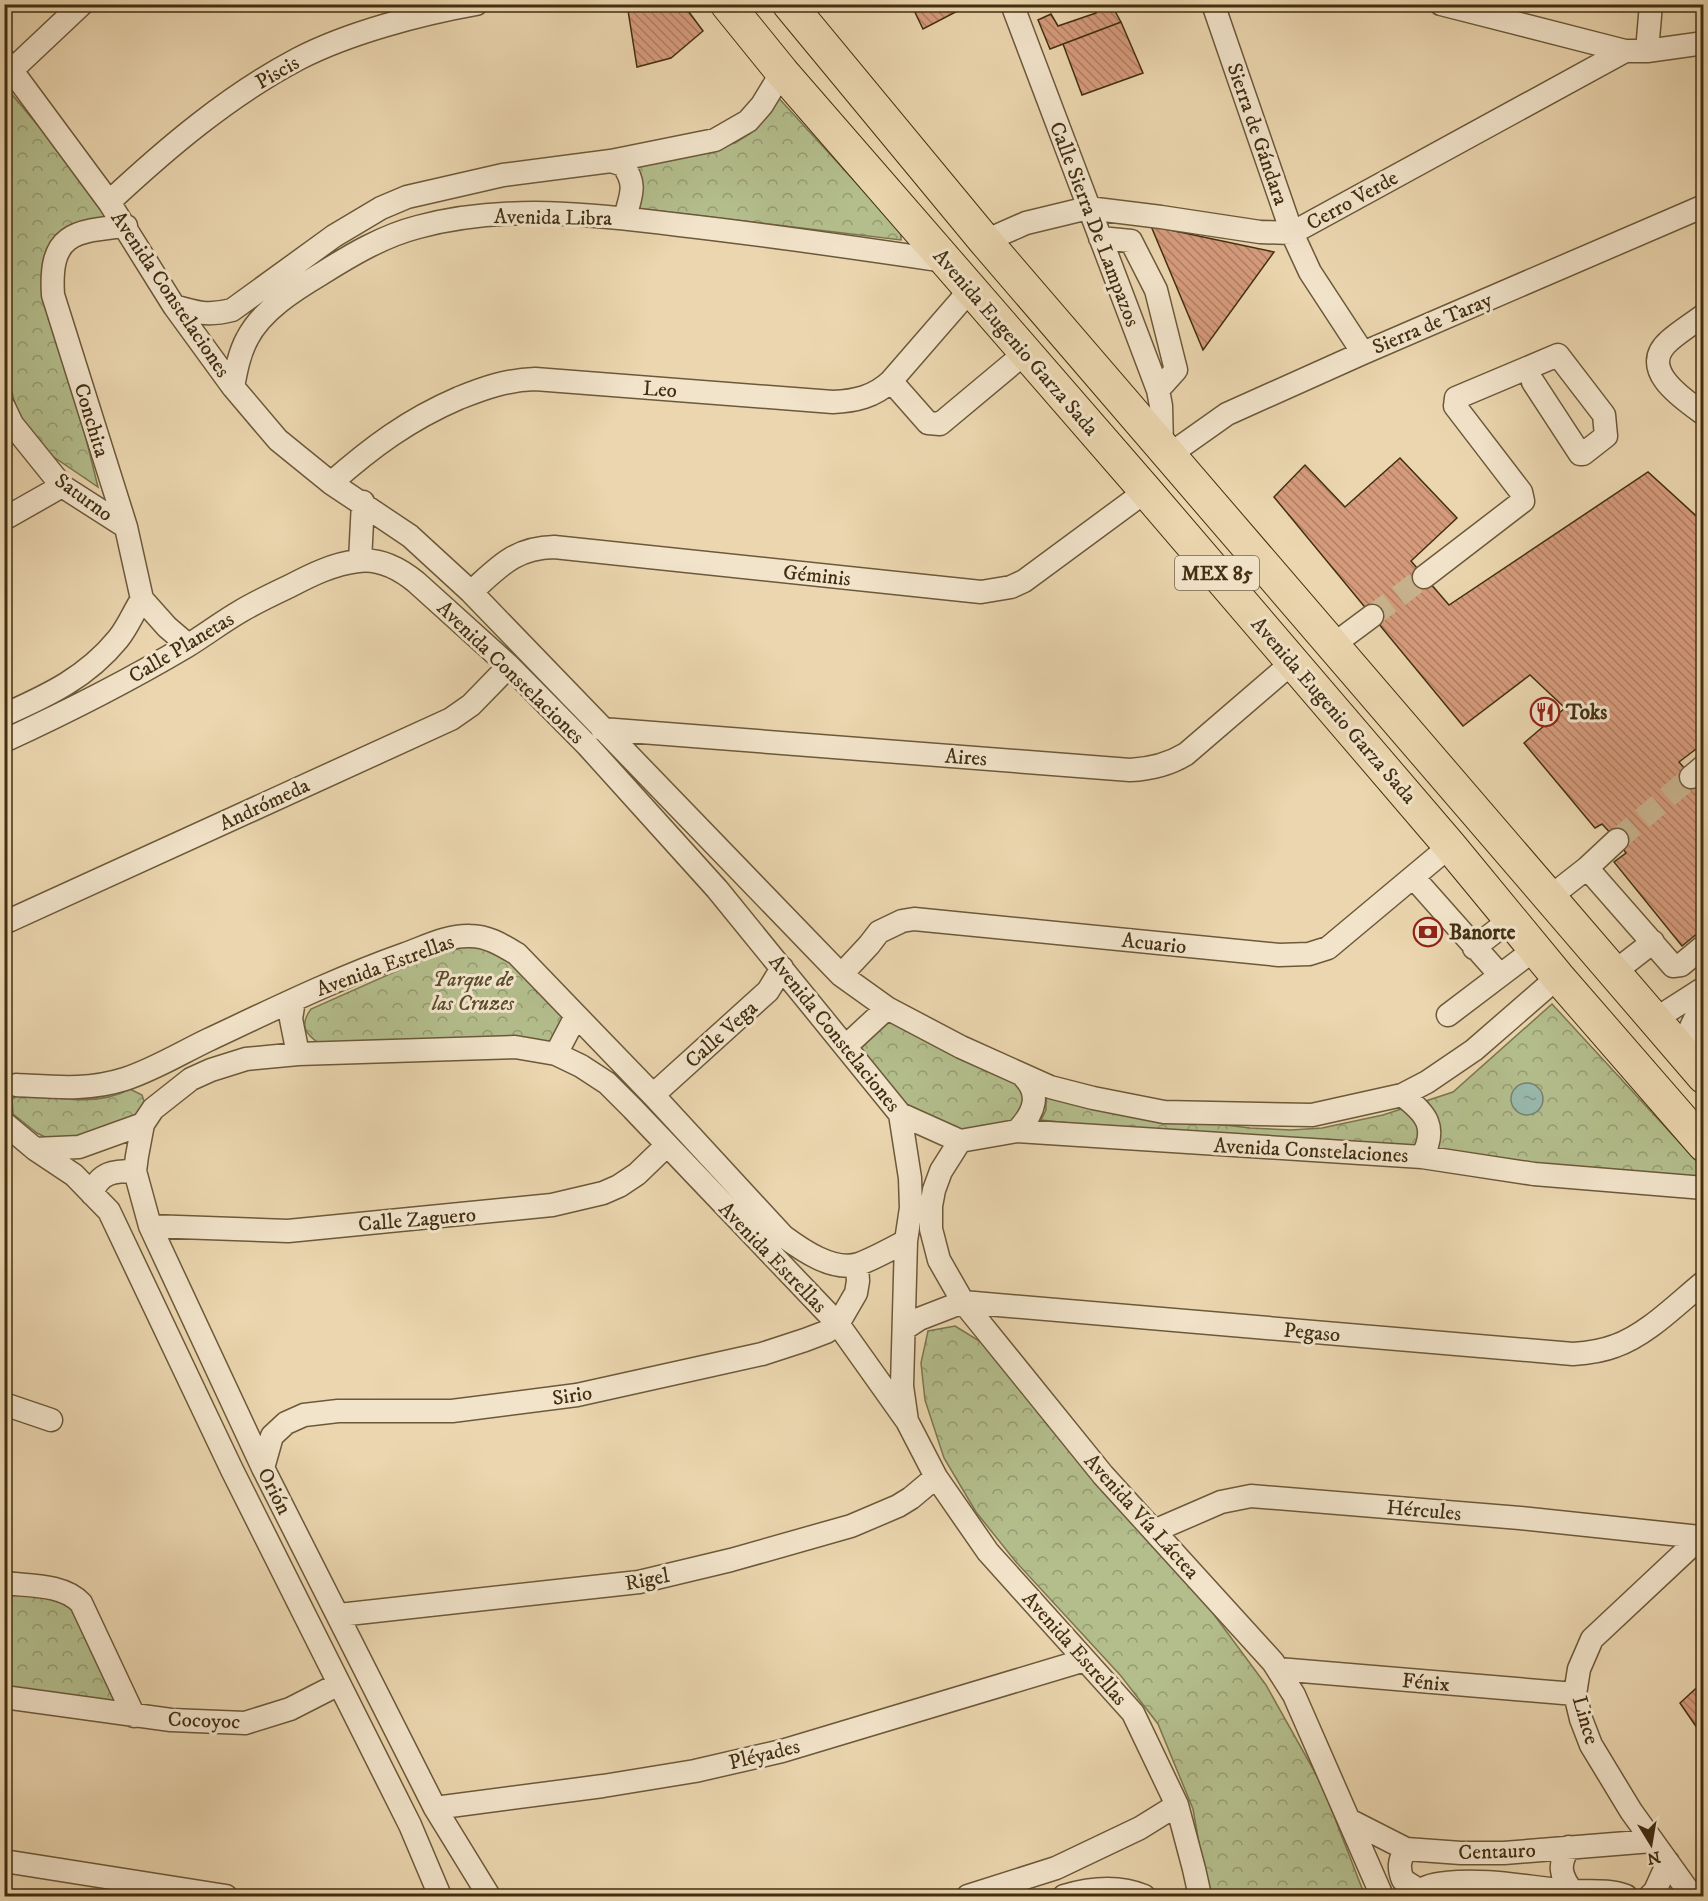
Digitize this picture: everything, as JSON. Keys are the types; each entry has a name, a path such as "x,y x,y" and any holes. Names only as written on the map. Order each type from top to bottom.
{"highway":[{"name":"Avenida Eugenio Garza Sada","path":"727,4 782,72 1293,662 1558,977 1704,1145"},
{"name":"Avenida Eugenio Garza Sada","path":"789,4 985,241 1613,973 1654,1020 1695,1055"}],"street":[{"path":"9,65 82,4"},
{"name":"Piscis","path":"110,202 154,160 191,130 254,85 300,58 352,37 407,20 476,4"},
{"name":"Calle Sierra De Lampazos","path":"1012,4 1158,390 1166,451"},
{"name":"Sierra de Gándara","path":"1213,4 1292,233 1310,272 1363,353"},
{"path":"1446,5 1636,51 1651,4"},
{"name":"Cerro Verde","path":"985,241 1026,223 1088,208 1260,232 1292,233 1636,51 1704,43"},
{"name":"Avenida Constelaciones","path":"9,65 110,202 174,306 232,387 278,440 331,483 363,502 410,536 471,592 841,975 887,1008 961,1047 1050,1087 1164,1112 1312,1115 1402,1095 1427,1082 1474,1050 1558,977"},
{"name":"Avenida Libra","path":"174,306 214,315 232,310 334,236 381,208 407,197 503,175 611,160 716,140 748,121 762,105 782,72"},
{"path":"611,160 623,165 631,181 632,199 625,218"},
{"name":"Sierra de Taray","path":"1166,451 1186,441 1227,414 1704,206"},
{"name":"Avenida Libra","path":"232,387 237,364 247,339 257,324 272,309 331,267 392,235 419,226 492,214 530,212 625,218 758,234 945,261"},
{"name":"Conchita","path":"126,226 92,230 75,235 64,243 55,255 52,273 53,296 126,527 142,599 167,627 188,645"},
{"path":"1100,238 1131,241 1156,290 1176,370 1158,390"},
{"name":"Leo","path":"331,483 397,429 433,409 499,382 535,379 833,402 854,401 882,390 970,290"},
{"path":"1704,315 1668,342 1661,350 1659,361 1663,380 1672,390 1704,414"},
{"path":"891,381 928,423 940,424 1025,353"},
{"path":"1424,577 1523,501 1521,492 1455,405 1456,398 1558,355 1605,415 1606,436 1580,454 1533,382"},
{"name":"Saturno","path":"4,407 12,424 62,486 126,527"},
{"path":"4,519 62,486"},
{"name":"Géminis","path":"471,592 504,562 516,555 542,547 981,592 995,591 1024,581 1146,491"},
{"path":"360,561 363,502"},
{"name":"Avenida Constelaciones","path":"360,561 380,563 400,570 430,594 509,666 587,745 709,880 900,1114 960,1141 1017,1131 1422,1157 1534,1174 1704,1188"},
{"name":"Calle Planetas","path":"4,741 56,717 188,645 242,610 304,579 333,567 360,561"},
{"name":"Calle Planetas","path":"4,715 46,696 93,666 120,637 142,599"},
{"path":"1333,645 1372,616"},
{"name":"Aires","path":"602,729 1130,770 1145,769 1174,761 1186,754 1293,662"},
{"name":"Andrómeda","path":"4,923 451,718 471,705 509,666"},
{"path":"1550,897 1587,868 1617,840"},
{"name":"Acuario","path":"841,975 879,932 902,921 914,919 1279,955 1308,954 1328,948 1450,846"},
{"path":"1587,868 1676,966 1681,965 1704,946"},
{"path":"1413,877 1500,975"},
{"path":"1474,948 1511,919"},
{"name":"Avenida Estrellas","path":"8,1086 71,1089 97,1087 127,1078 374,965 449,939 470,936 486,938 517,954 653,1095 783,1236 806,1253 819,1259 835,1264 857,1265"},
{"path":"1613,973 1653,942"},
{"path":"1448,1015 1535,949"},
{"name":"Calle Vega","path":"653,1095 768,991 782,968"},
{"path":"1654,1020 1704,988"},
{"path":"294,1000 291,1019 298,1054"},
{"path":"1695,1055 1704,1000"},
{"path":"846,1046 887,1008"},
{"path":"556,1054 576,1016"},
{"name":"Avenida Estrellas","path":"35,1149 79,1147 148,1117 191,1079 246,1059 298,1054 515,1047 556,1054 581,1066 607,1083 838,1324 907,1421 936,1477 988,1552 1133,1713 1178,1805 1200,1896"},
{"path":"1017,1131 1033,1109 1033,1091 1030,1083 1021,1074"},
{"path":"127,1078 140,1084 151,1096 148,1117"},
{"path":"1402,1095 1419,1108 1428,1122 1429,1140 1422,1157"},
{"path":"900,1114 910,1178 911,1208 906,1241 904,1329"},
{"name":"Orión","path":"148,1117 135,1171 150,1226 263,1468 435,1808 489,1896"},
{"name":"Orión","path":"4,1123 35,1149 74,1175 109,1211 238,1481 410,1825 440,1896"},
{"name":"Avenida Vía Láctea","path":"960,1141 941,1171 930,1206 931,1229 939,1260 963,1302 1102,1474 1278,1669 1294,1695 1382,1896"},
{"name":"Calle Zaguero","path":"150,1226 288,1231 552,1205 603,1193 619,1186 637,1174 666,1146"},
{"path":"92,1194 100,1178 109,1172 135,1171"},
{"path":"838,1324 856,1293 857,1265 906,1241"},
{"name":"Pegaso","path":"904,1329 942,1308 963,1302 1573,1354 1607,1348 1637,1335 1704,1282"},
{"name":"Sirio","path":"263,1468 272,1436 286,1423 304,1415 338,1411 452,1411 577,1395 762,1354 826,1332 838,1324"},
{"name":"Avenida Estrellas","path":"904,1329 902,1386 907,1421"},
{"path":"5,1404 51,1420"},
{"name":"Rigel","path":"339,1615 639,1582 731,1560 851,1526 898,1506 936,1477"},
{"name":"Hércules","path":"1154,1531 1221,1502 1251,1496 1702,1535"},
{"name":"Lince","path":"1692,1896 1631,1812 1591,1745 1575,1694 1579,1669 1592,1639 1702,1535"},
{"path":"4,1583 62,1590 73,1595 81,1603 134,1716"},
{"name":"Pléyades","path":"435,1808 603,1786 695,1770 782,1751 1085,1660"},
{"name":"Fénix","path":"1278,1669 1575,1694"},
{"name":"Cocoyoc","path":"4,1697 171,1720 245,1723 290,1709 339,1684"},
{"path":"968,1896 1056,1868 1140,1828 1178,1805"},
{"name":"Centauro","path":"1349,1820 1406,1849 1483,1854 1652,1841"},
{"path":"1569,1847 1560,1865 1564,1881 1572,1891"},
{"path":"1406,1849 1401,1857 1400,1873 1403,1880 1416,1893"},
{"path":"4,1861 226,1896"},
{"path":"1650,1896 1655,1891 1668,1862"},
{"name":"Centauro","path":"1416,1893 1430,1886 1459,1882 1572,1891 1613,1891 1626,1896"},
{"path":"1064,1896 1083,1891 1107,1889 1132,1891 1144,1896"}],"green space":[{"path":"4,85 119,222 97,222 45,273 98,487 39,447 19,420 5,365"},
{"path":"775,94 901,232 901,240 635,208 626,163 735,143 751,133 761,121"},
{"name":"Parque de las Cruzes","path":"455,945 496,947 565,1015 557,1044 320,1044 307,1033 305,1020 311,1009"},
{"path":"1552,1004 1703,1168 1703,1182 1537,1172 1041,1120 1046,1110 1046,1097 1190,1121 1250,1128 1291,1130 1322,1128 1383,1115 1453,1092"},
{"path":"886,1017 1022,1082 1027,1114 977,1135 912,1114 859,1050 859,1041"},
{"path":"130,1089 142,1095 147,1110 85,1142 49,1139 37,1133 13,1114 12,1099 22,1093 77,1100 104,1098"},
{"path":"955,1326 981,1342 1198,1593 1266,1685 1322,1785 1365,1896 1208,1896 1193,1809 1158,1724 1121,1676 1016,1562 976,1512 944,1458 925,1400 921,1363 928,1331"},
{"path":"4,1585 73,1595 134,1716 5,1696"}],"water":[{"path":"1527,1083 1538,1088 1543,1099 1538,1110 1527,1115 1516,1110 1511,1099 1516,1088"}],"building":[{"path":"627,4 683,4 703,31 671,58 637,67"},
{"path":"911,4 969,4 969,5 923,29"},
{"path":"1092,4 1111,4 1121,22 1050,49 1038,20 1051,14 1058,26 1096,13"},
{"path":"1121,22 1143,73 1082,95 1063,44"},
{"path":"1151,226 1274,252 1203,350"},
{"path":"1400,458 1457,518 1411,561 1449,605 1648,472 1704,523 1704,743 1679,762 1699,785 1704,782 1704,928 1682,946 1614,862 1626,853 1617,840 1602,824 1595,828 1524,743 1565,708 1530,675 1463,726 1274,497 1305,465 1345,507"},
{"path":"1704,1681 1704,1738 1680,1703"}],"tunnel":[{"path":"1372,616 1424,577"},
{"path":"1617,840 1691,777"}],"place":[{"name":"Toks","path":"1545,712"},
{"name":"Banorte","path":"1428,932"}]}
